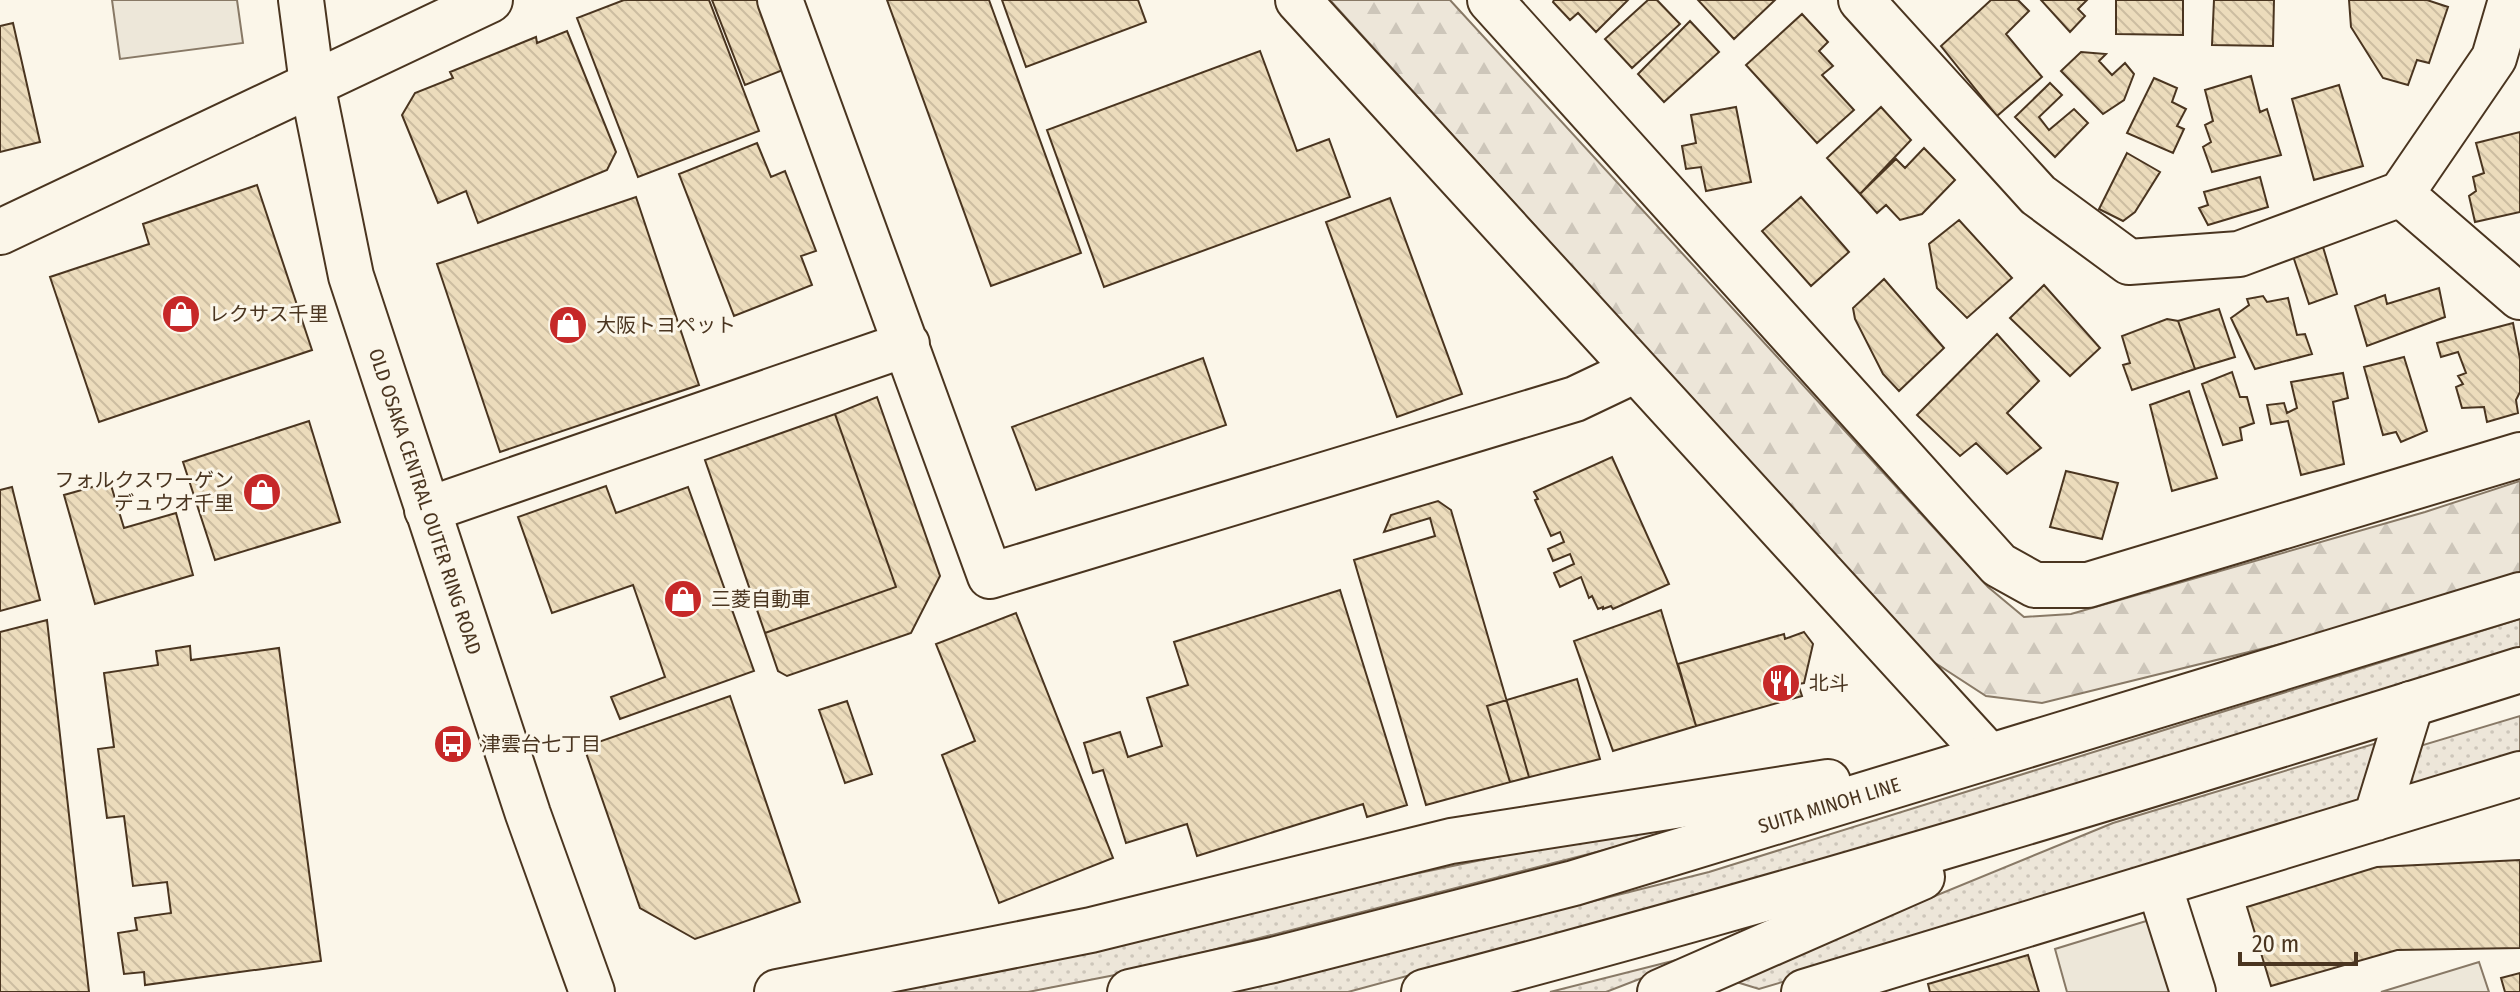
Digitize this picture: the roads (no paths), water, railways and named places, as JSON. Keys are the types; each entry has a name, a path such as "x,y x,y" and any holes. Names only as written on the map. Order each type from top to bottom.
{"street":[{"name":"OLD OSAKA CENTRAL OUTER RING ROAD","path":"301,0 312,84 351,276 528,814 592,992"},
{"path":"0,232 490,0"},
{"path":"780,0 990,576 1575,399 1636,370"},
{"path":"1298,0 1989,756"},
{"path":"1490,0 1999,565 2035,585 2088,585 2520,455"},
{"path":"1861,0 2038,195 2129,262 2239,254 2401,194 2494,58 2511,0"},
{"path":"2401,194 2520,297"},
{"path":"427,510 907,344"},
{"name":"SUITA MINOH LINE","path":"1130,992 1273,960 1574,883 2520,595"},
{"path":"1424,992 1598,946 2101,801 2520,670"},
{"path":"2376,818 2411,704"},
{"path":"777,992 1091,930 1451,841 1989,756"},
{"path":"1804,992 2520,774"},
{"path":"1691,988 1777,939 2101,801"},
{"path":"2159,885 2193,992"}],"place":[{"name":"レクサス千里","path":"181,314"},
{"name":"大阪トヨペット","path":"568,325"},
{"name":"フォルクスワーゲン デュウオ千里","path":"262,492"},
{"name":"三菱自動車","path":"683,599"},
{"name":"北斗","path":"1781,683"},
{"name":"津雲台七丁目","path":"453,744"}]}
